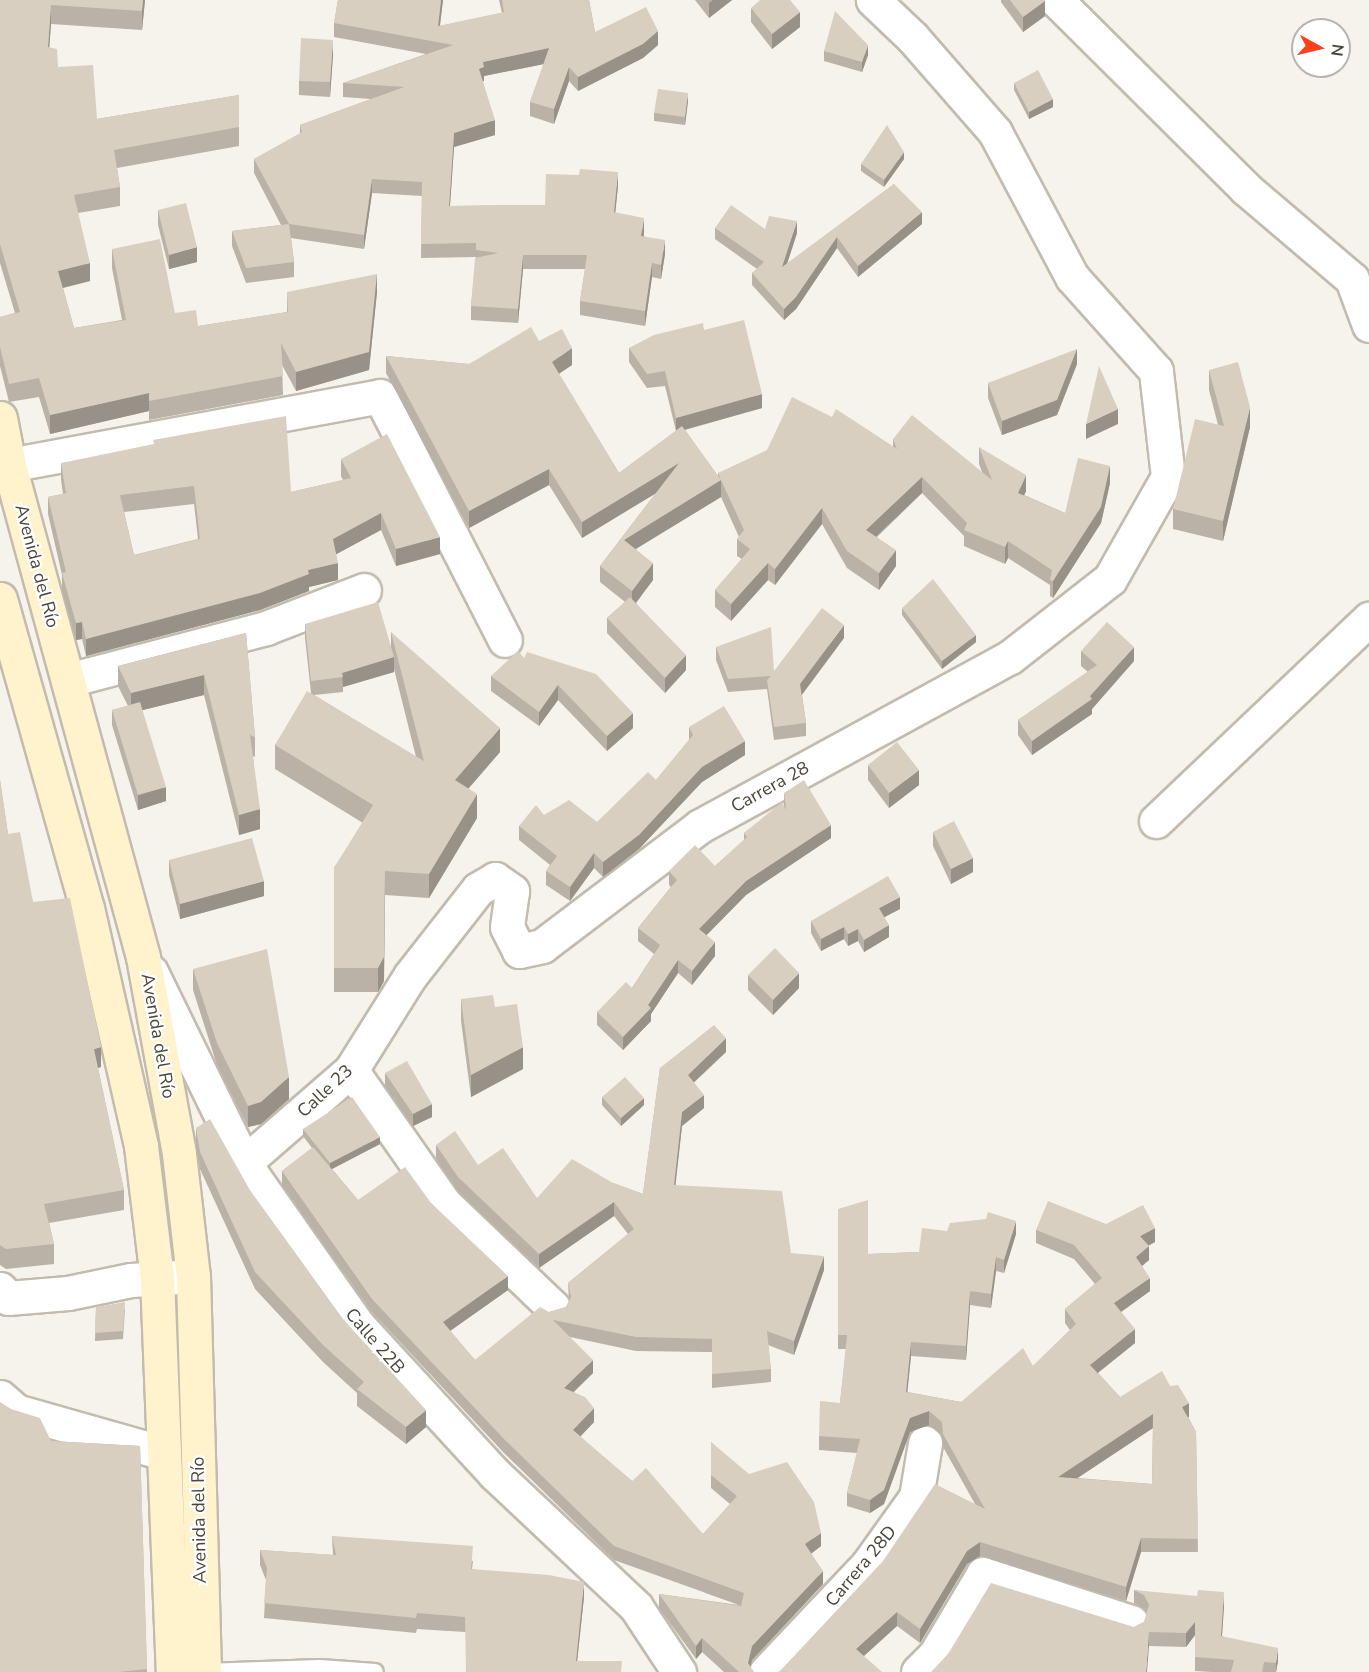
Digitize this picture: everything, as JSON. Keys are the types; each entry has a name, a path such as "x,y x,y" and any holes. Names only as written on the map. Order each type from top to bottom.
{"main road":[{"name":"Avenida del Río","path":"0,418 9,465 143,957 179,1154 193,1276 204,1672"},
{"name":"Avenida del Río","path":"0,599 75,864 141,1146 157,1278 173,1672"},
{"path":"33,717 71,691"},
{"path":"75,864 115,851"}],"street":[{"name":"Carrera 28","path":"410,976 478,889 495,879 512,891 507,927 519,951 542,946 700,826 1010,657 1110,579 1168,477 1156,371 1072,277 994,132 912,38 873,0"},
{"path":"1056,0 1245,188 1352,279 1369,325"},
{"path":"9,465 381,396 505,640"},
{"path":"71,691 266,628 364,590"},
{"path":"1156,821 1369,619"},
{"name":"Calle 22B","path":"143,957 244,1163 357,1323 495,1474 636,1606 679,1672"},
{"name":"Calle 23","path":"244,1163 351,1070 410,976"},
{"path":"351,1070 444,1203 553,1306"},
{"path":"0,1289 8,1298 68,1293 157,1278 193,1276"},
{"path":"0,1397 16,1411 163,1454"},
{"name":"Carrera 28D","path":"766,1672 868,1564 916,1497 925,1443"},
{"path":"918,1672 935,1655 983,1574 1131,1622"}],"lane":[{"path":"204,1672 319,1670 375,1672"}],"building":[{"path":"0,0 143,0 142,11 51,5 48,47 57,49 58,67 93,65 97,119 239,95 239,127 114,150 120,187 74,195 90,263 58,271 74,328 126,320 112,249 160,239 175,313 196,310 198,326 288,312 287,292 377,274 369,352 296,372 281,343 283,376 149,401 149,393 50,415 39,378 9,384 0,347 0,317 20,312 0,244"},
{"path":"338,0 441,0 438,26 504,12 502,0 589,0 595,32 646,7 658,31 643,44 578,77 569,67 554,109 530,102 549,48 483,62 484,67 479,69 495,120 454,133 449,206 545,205 546,174 579,175 580,169 618,172 614,212 644,218 641,236 665,240 661,265 652,263 645,311 580,301 587,255 523,255 518,309 471,306 475,258 498,253 476,250 476,243 421,244 422,182 372,179 364,235 289,224 254,159 302,132 300,125 404,87 343,83 453,45 334,23"},
{"path":"760,0 790,0 800,12 772,34 751,8"},
{"path":"1010,0 1045,0 1045,1 1023,17"},
{"path":"835,11 868,45 862,62 824,51"},
{"path":"301,38 333,40 330,82 299,81"},
{"path":"1038,70 1053,99 1029,112 1014,83"},
{"path":"658,89 688,93 685,117 654,113"},
{"path":"887,125 904,152 884,180 861,164"},
{"path":"894,184 922,212 858,266 837,237 796,297 784,309 752,273 764,262 715,228 731,205 765,229 769,216 797,221 782,267"},
{"path":"186,203 197,247 169,255 158,210"},
{"path":"289,224 294,262 246,268 232,231"},
{"path":"744,320 762,394 676,418 665,371 647,374 629,348 654,335 703,323 704,330"},
{"path":"531,327 539,341 562,329 572,348 552,362 619,473 682,426 721,480 624,540 653,563 632,591 600,566 679,463 582,522 549,469 469,511 386,356 469,364"},
{"path":"1077,349 1057,400 1002,421 988,383"},
{"path":"1238,362 1250,407 1223,521 1173,509 1195,419 1224,426 1209,370"},
{"path":"1099,366 1118,409 1086,424"},
{"path":"792,397 832,417 836,409 897,449 893,439 912,415 992,480 979,447 1026,475 1018,493 1065,513 1078,458 1110,466 1101,507 1053,581 1050,580 1052,570 1008,541 1005,547 964,530 967,523 922,477 866,530 896,550 879,573 847,551 822,508 775,569 768,563 731,604 715,590 750,549 737,539 744,530 718,473 767,450"},
{"path":"286,416 291,492 351,478 341,459 387,434 440,537 396,549 381,513 333,539 338,563 308,570 309,574 260,593 86,639 82,622 76,623 62,573 66,572 48,497 66,493 61,463 154,444 153,440","holes":["194,486 200,539 134,555 120,495"]},
{"path":"933,579 976,635 942,661 902,608"},
{"path":"630,597 686,655 665,678 607,618"},
{"path":"378,602 394,657 342,673 343,677 311,681 305,624"},
{"path":"822,608 844,625 800,684 806,723 774,727 767,680 771,676 728,679 716,647 771,627 774,671"},
{"path":"1107,622 1134,647 1090,696 1092,699 1032,741 1018,720 1097,665 1081,651"},
{"path":"391,632 500,728 455,780 477,794 429,874 385,871 384,957 378,968 334,968 334,868 373,805 275,745 307,691 424,761"},
{"path":"246,633 255,737 250,735 260,809 239,815 204,675 131,693 118,666"},
{"path":"518,651 524,658 527,652 596,674 633,713 607,736 558,685 539,712 491,676"},
{"path":"140,702 166,787 138,795 112,710"},
{"path":"724,706 745,741 702,767 639,835 603,862 594,853 570,887 546,871 557,856 519,826 536,805 544,815 569,800 597,822 648,772 656,780 693,735 689,727"},
{"path":"897,742 919,770 889,793 868,765"},
{"path":"0,780 8,834 20,832 33,902 70,898 101,1047 94,1049 124,1190 44,1204 54,1244 6,1249 0,1245"},
{"path":"804,780 831,825 746,881 699,929 715,942 692,971 678,960 648,1005 651,1008 623,1037 597,1012 626,982 632,988 660,945 638,928 677,880 669,871 695,845 715,866 747,837 744,833 782,802 786,810 784,793"},
{"path":"954,821 973,858 951,869 933,832"},
{"path":"252,838 264,881 180,904 169,860"},
{"path":"888,876 900,897 879,908 889,925 864,940 858,929 848,934 844,927 821,939 811,921"},
{"path":"775,948 799,973 773,1000 748,975"},
{"path":"267,949 289,1077 261,1102 248,1106 217,1043 193,969"},
{"path":"493,995 495,1007 517,1004 523,1047 471,1075 461,999"},
{"path":"714,1025 726,1038 688,1075 704,1095 682,1112 674,1185 782,1191 791,1253 824,1256 794,1341 767,1331 771,1369 712,1374 712,1339 636,1337 553,1320 593,1360 564,1388 585,1397 594,1408 573,1430 632,1481 646,1468 703,1534 737,1496 711,1475 711,1442 749,1474 787,1462 814,1502 821,1533 805,1544 823,1571 752,1646 748,1663 754,1672 739,1672 702,1638 696,1646 659,1594 741,1606 744,1593 614,1546 504,1439 372,1299 282,1171 313,1147 358,1200 405,1167 431,1203 508,1276 443,1322 475,1360 540,1307 549,1312 566,1307 571,1297 568,1283 634,1229 614,1202 539,1254 458,1177 436,1145 455,1131 478,1165 503,1148 537,1198 572,1159 613,1183 643,1194 660,1068"},
{"path":"407,1061 432,1104 413,1114 385,1073"},
{"path":"625,1077 644,1098 621,1118 602,1097"},
{"path":"352,1097 380,1137 330,1163 303,1129"},
{"path":"210,1119 251,1192 342,1318 426,1410 406,1427 357,1389 364,1382 323,1345 255,1272 200,1152 196,1128"},
{"path":"868,1200 868,1254 919,1252 922,1228 947,1231 950,1223 986,1219 988,1212 1016,1221 1004,1260 996,1257 991,1294 970,1291 966,1346 911,1342 906,1392 961,1402 1023,1348 1033,1366 1076,1324 1065,1309 1102,1278 1074,1245 1036,1230 1048,1201 1106,1224 1143,1205 1155,1228 1140,1236 1149,1246 1136,1257 1150,1278 1114,1303 1135,1329 1090,1365 1120,1397 1162,1371 1170,1386 1178,1385 1189,1403 1182,1407 1196,1432 1198,1539 1141,1538 1126,1587 980,1542 967,1551 920,1629 897,1612 856,1649 882,1672 777,1672 883,1561 935,1484 985,1509 943,1434 942,1422 929,1411 910,1418 884,1490 870,1500 847,1493 860,1439 819,1436 820,1401 840,1403 847,1335 838,1335 838,1209","holes":["1153,1414 1152,1484 1058,1477"]},
{"path":"125,1302 123,1331 95,1333 96,1307"},
{"path":"0,1402 11,1409 40,1418 51,1441 140,1446 147,1669 119,1672 0,1672"},
{"path":"332,1536 473,1546 471,1569 549,1575 584,1582 576,1661 622,1661 621,1672 466,1672 465,1617 417,1613 416,1618 264,1603 267,1568 260,1550 336,1555"},
{"path":"991,1583 1134,1627 1144,1622 1149,1605 1144,1595 1134,1590 1197,1596 1198,1590 1224,1592 1221,1636 1278,1648 1276,1663 1264,1662 1262,1672 1231,1672 1234,1660 1195,1657 1195,1622 1186,1633 1149,1632 1146,1672 931,1672 948,1654"}]}
